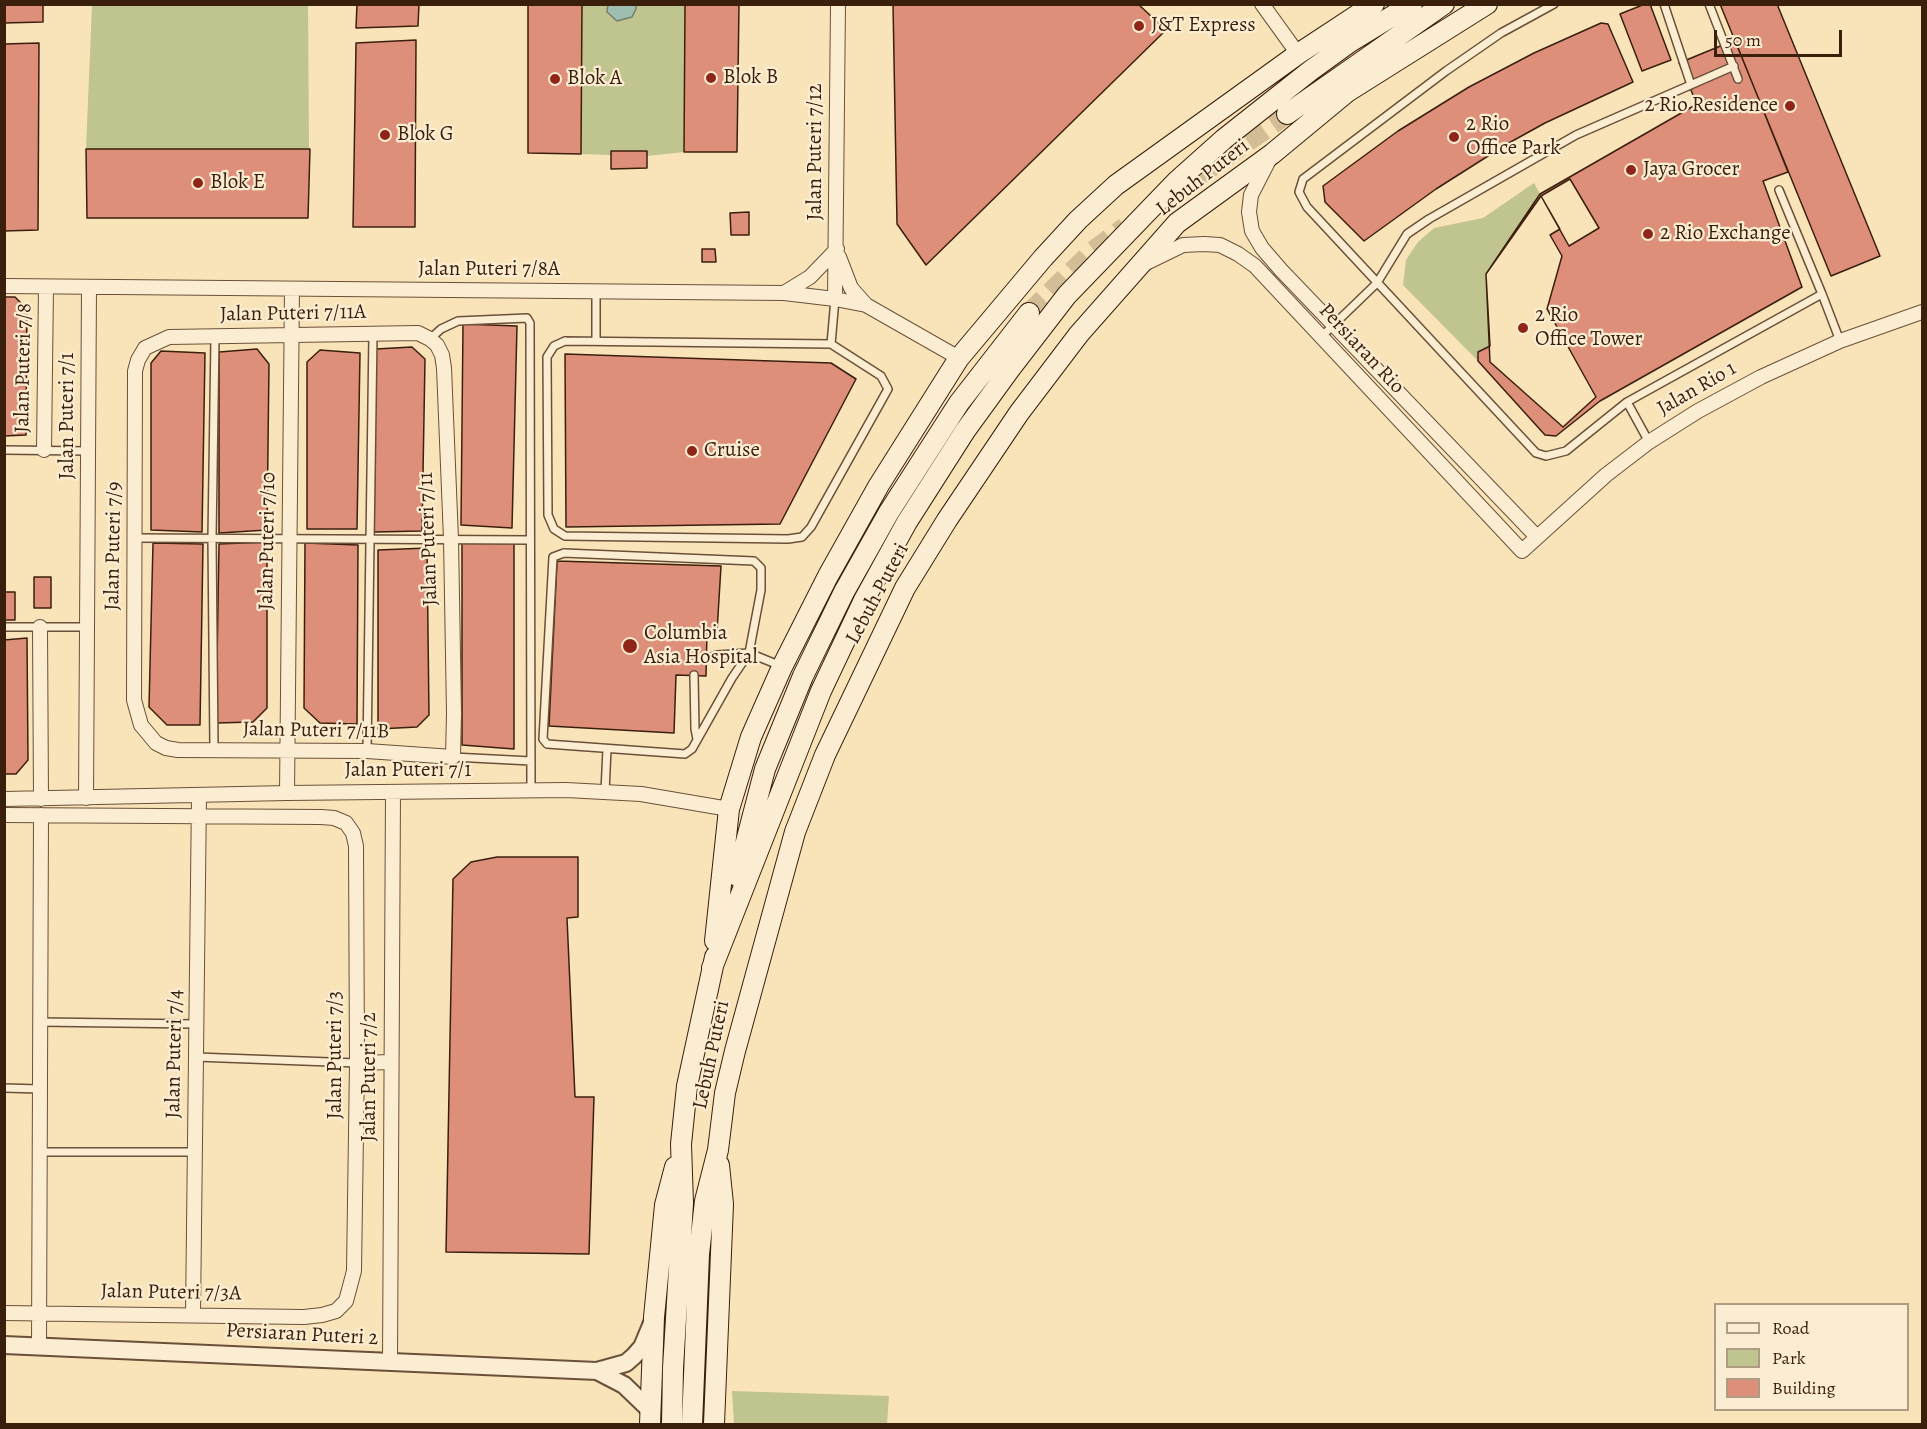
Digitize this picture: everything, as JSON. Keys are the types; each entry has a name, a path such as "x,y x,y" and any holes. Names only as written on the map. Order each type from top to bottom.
{"main road":[{"name":"Lebuh Puteri","path":"672,1425 673,1368 683,1203 681,1144 687,1086 712,968 729,809 751,737 782,667 828,576 879,485 959,358 1064,235 1116,185 1298,54 1374,4"},
{"path":"1310,71 1334,45 1392,4"},
{"path":"712,968 821,691 864,600 907,522 965,431 1010,369 1067,295 1176,181 1310,71 1350,42 1412,4"},
{"path":"1287,114 1444,4"},
{"name":"Lebuh Puteri","path":"692,1425 699,1254 705,1201 718,1150 725,1093 735,1051 795,832 825,755 905,588 947,520 1019,413 1079,334 1177,223 1272,154 1347,92 1487,4"},
{"path":"712,968 765,769 808,666 844,592 889,512 959,403 1029,313"},
{"path":"651,1418 654,1317 665,1204 681,1144"},
{"path":"714,1425 714,1378 723,1204 718,1150"}],"street":[{"name":"Jalan Puteri 7/12","path":"835,299 838,4"},
{"path":"1262,4 1298,54"},
{"name":"Persiaran Rio","path":"1272,154 1251,195 1249,212 1252,231 1262,248 1537,537"},
{"name":"Persiaran Rio","path":"1141,266 1183,245 1220,245 1255,266 1522,551"},
{"path":"784,293 810,277 837,249 851,288 866,305"},
{"name":"Jalan Puteri 7/8A","path":"4,286 784,293 866,305 959,358"},
{"name":"Jalan Puteri 7/8","path":"44,450 46,287"},
{"name":"Jalan Puteri 7/1","path":"86,798 89,287"},
{"name":"Jalan Puteri 7/10","path":"287,793 292,289"},
{"name":"Jalan Rio 1","path":"1522,551 1606,475 1649,442 1698,411 1840,340 1923,312"},
{"name":"Jalan Puteri 7/11A","path":"168,337 373,334 424,336"},
{"name":"Jalan Puteri 7/11","path":"424,336 437,345 442,355 444,368 451,539 453,757"},
{"name":"Jalan Puteri 7/9","path":"168,337 145,348 135,371 134,700 141,725 156,743 177,750"},
{"path":"40,627 41,799"},
{"name":"Jalan Puteri 7/11B","path":"177,750 367,752 453,757"},
{"name":"Jalan Puteri 7/1","path":"4,799 531,790 652,796 729,809"},
{"name":"Jalan Puteri 7/2","path":"390,1362 393,792"},
{"name":"Jalan Puteri 7/4","path":"193,1314 199,795"},
{"path":"4,815 199,817"},
{"path":"39,1345 41,815"},
{"name":"Jalan Puteri 7/3","path":"199,817 334,818 346,823 353,833 356,846 357,1063 354,1271 346,1301 336,1311"},
{"path":"357,1063 391,1062"},
{"name":"Jalan Puteri 7/3A","path":"4,1313 304,1317 336,1311"},
{"name":"Persiaran Puteri 2","path":"4,1345 597,1371 626,1363 634,1356 642,1347 654,1317"},
{"name":"Persiaran Puteri 2","path":"597,1371 624,1385 651,1418"}],"lane":[{"path":"1554,4 1501,33 1446,71 1303,179 1299,192 1307,207 1536,453 1546,456 1566,451 1627,402 1822,294"},
{"path":"1664,4 1691,85"},
{"path":"1709,4 1738,80"},
{"path":"1321,337 1377,283 1407,234 1429,219 1576,135 1734,66"},
{"path":"1779,190 1840,340"},
{"path":"596,292 596,341"},
{"path":"831,344 835,299"},
{"path":"424,336 458,321 527,318 530,323 531,790"},
{"path":"367,752 373,334"},
{"path":"214,750 212,538 215,337"},
{"path":"565,341 831,344 881,376 888,389 810,527 802,537 788,539 566,536 555,529 548,515 547,357 554,346 565,341"},
{"path":"1627,402 1649,442"},
{"path":"4,450 88,451"},
{"path":"135,538 530,540"},
{"path":"564,553 593,553 754,561 761,568 762,575 749,653 692,749 685,754 547,744 543,739 553,557 564,553"},
{"path":"4,627 87,627"},
{"path":"706,659 717,655 749,653 782,667"},
{"path":"694,675 697,740"},
{"path":"605,792 607,749"},
{"path":"453,757 531,761"},
{"path":"40,1022 196,1024"},
{"path":"196,1057 357,1063"},
{"path":"4,1088 40,1089"},
{"path":"39,1152 195,1152"}],"green space":[{"path":"92,5 308,5 309,149 86,149"},
{"path":"582,5 685,5 684,152 647,156 647,151 612,151 611,155 581,154"},
{"path":"1534,183 1540,194 1486,274 1490,346 1478,352 1478,361 1403,285 1406,260 1418,242 1434,228 1483,218"},
{"path":"732,1391 889,1396 887,1424 734,1424"}],"shaded area":[{"path":"608,4 636,5 636,9 632,17 617,21 607,12"}],"building":[{"path":"4,4 43,4 43,22 4,23"},
{"path":"357,4 419,4 418,26 356,28"},
{"name":"Blok A","path":"528,4 582,4 581,154 528,153"},
{"name":"Blok B","path":"685,4 739,4 737,152 684,152"},
{"path":"893,4 1138,4 1166,30 926,265 897,224"},
{"path":"1650,4 1671,60 1642,71 1620,14"},
{"name":"2 Rio Residence","path":"1720,4 1777,4 1880,256 1831,276"},
{"name":"2 Rio Office Park","path":"1601,23 1608,24 1633,82 1545,123 1507,144 1436,189 1364,241 1325,202 1323,186 1398,131 1469,87 1534,53"},
{"name":"Blok G","path":"416,40 415,227 353,227 356,43"},
{"name":"2 Rio Exchange","path":"1735,40 1788,172 1763,181 1802,287 1600,401 1556,436 1545,435 1478,361 1478,352 1490,346 1486,274 1540,194 1697,104 1679,63"},
{"path":"39,43 38,230 4,231 4,44"},
{"name":"Blok E","path":"86,149 310,149 308,218 87,218"},
{"path":"611,151 647,151 647,168 611,169"},
{"path":"1570,179 1599,228 1569,246 1541,196"},
{"name":"2 Rio Office Tower","path":"1541,196 1560,229 1550,235 1562,256 1547,309 1596,397 1563,427 1490,362 1486,274"},
{"path":"749,212 749,235 731,235 730,213"},
{"path":"702,249 715,249 716,262 702,262"},
{"path":"4,297 15,297 27,309 26,435 4,436"},
{"path":"463,324 517,326 512,528 461,525"},
{"path":"412,347 425,359 422,531 374,532 376,349"},
{"path":"257,349 269,364 267,530 219,533 219,352"},
{"path":"320,350 360,353 357,529 307,529 307,362"},
{"path":"161,351 205,353 202,532 151,530 151,363"},
{"name":"Cruise","path":"565,354 831,363 856,379 780,524 566,527"},
{"path":"462,541 514,543 514,749 462,745"},
{"path":"267,542 267,708 253,722 216,723 219,544"},
{"path":"153,543 203,544 200,725 167,725 149,707"},
{"path":"305,543 358,545 357,724 320,723 304,708"},
{"path":"427,548 429,715 417,727 378,729 378,550"},
{"name":"Columbia Asia Hospital","path":"557,561 721,566 717,632 707,632 706,676 676,675 674,733 549,726"},
{"path":"34,577 51,577 51,608 34,608"},
{"path":"4,592 15,592 15,620 4,620"},
{"path":"27,638 28,760 16,774 4,774 4,640"},
{"path":"497,857 578,857 578,917 567,918 575,1097 594,1097 589,1254 446,1252 453,879 471,862"}],"tunnel":[{"path":"1174,193 1287,114"},
{"path":"1029,313 1093,251 1125,227"}],"place":[{"name":"J&T Express","path":"1139,26"},
{"name":"Blok B","path":"711,78"},
{"name":"Blok A","path":"555,79"},
{"name":"2 Rio Residence","path":"1790,106"},
{"name":"Blok G","path":"385,135"},
{"name":"2 Rio Office Park","path":"1454,137"},
{"name":"Jaya Grocer","path":"1631,170"},
{"name":"Blok E","path":"198,183"},
{"name":"2 Rio Exchange","path":"1648,234"},
{"name":"2 Rio Office Tower","path":"1523,328"},
{"name":"Cruise","path":"692,451"},
{"name":"Columbia Asia Hospital","path":"630,646"}]}
